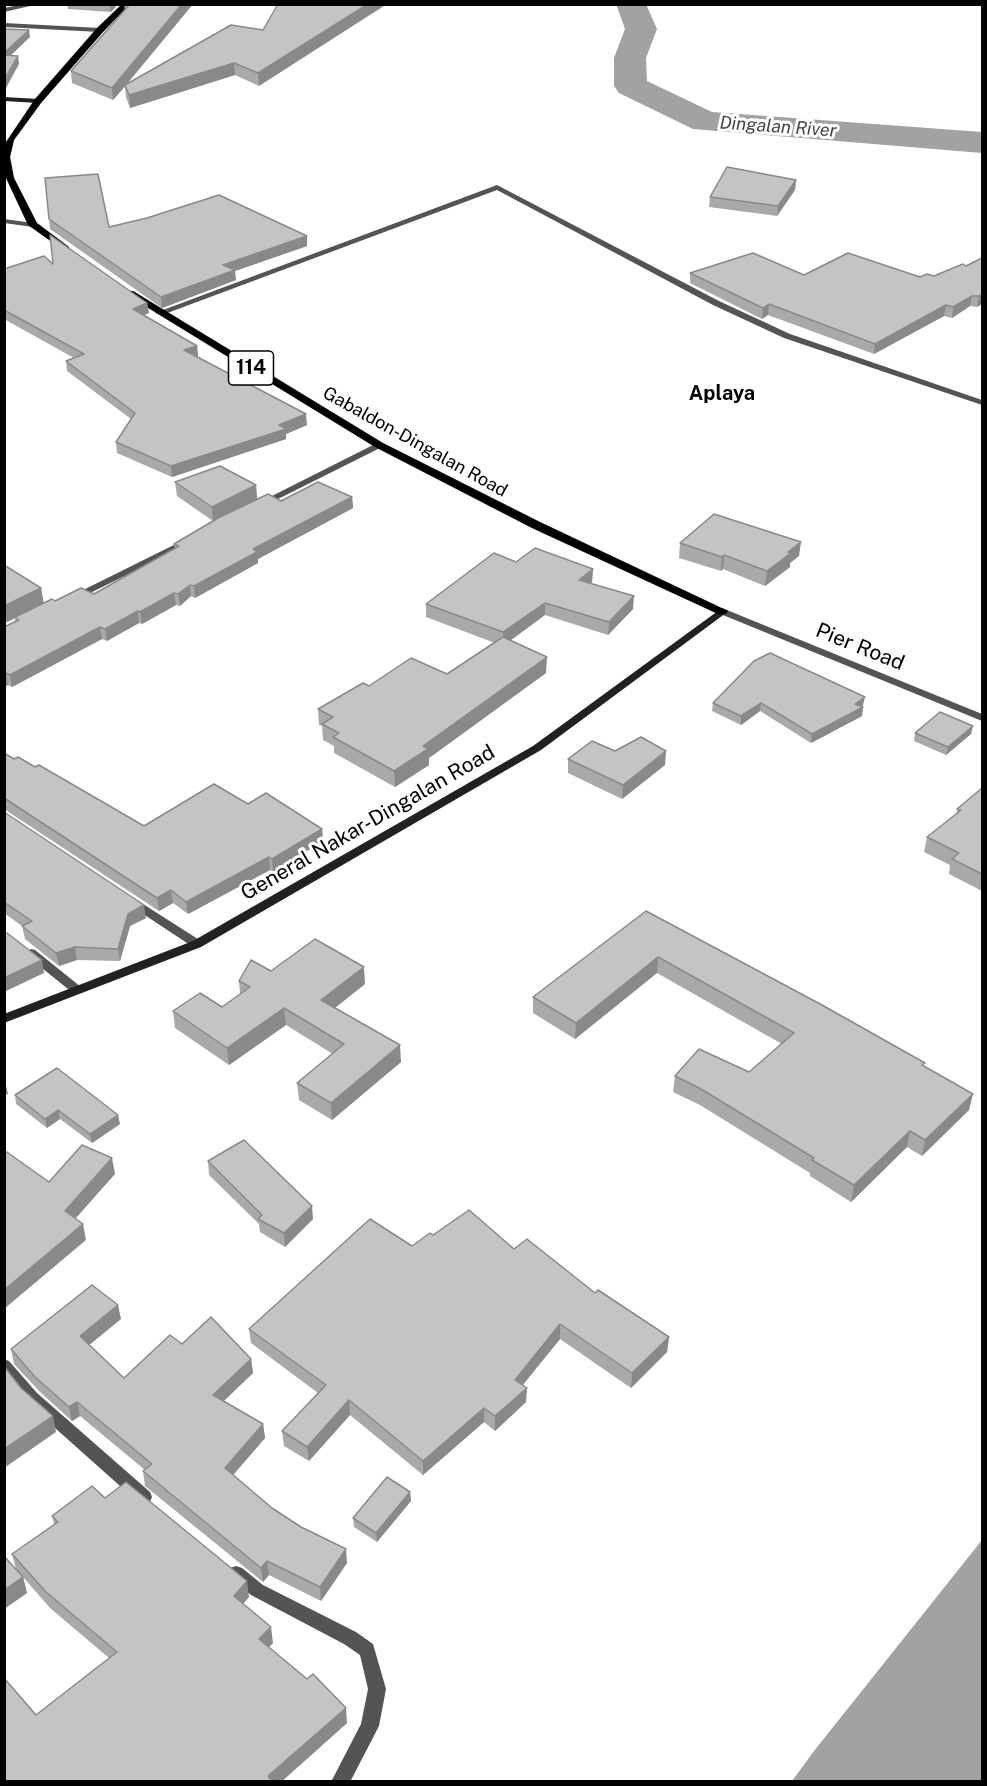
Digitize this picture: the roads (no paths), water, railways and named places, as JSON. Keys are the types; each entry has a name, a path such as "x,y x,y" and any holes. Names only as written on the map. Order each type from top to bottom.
{"main road":[{"path":"76,257 33,225 10,178 6,157 10,140 16,129 38,101 100,30 127,4"},
{"path":"4,99 38,101"},
{"name":"Gabaldon-Dingalan Road","path":"122,288 379,445 536,525 722,611"},
{"name":"General Nakar-Dingalan Road","path":"4,1019 197,944 537,748 722,611"}],"street":[{"path":"4,9 36,4"},
{"path":"4,25 100,30"},
{"path":"159,312 497,187 716,303 787,336 982,403"},
{"path":"4,221 33,225"},
{"path":"250,510 379,445"},
{"path":"58,604 198,536"},
{"name":"Pier Road","path":"722,611 982,718"},
{"path":"120,892 197,944"},
{"path":"22,946 76,990"},
{"path":"4,1365 32,1398 160,1511"},
{"path":"222,1561 257,1590 350,1638 367,1650 377,1689 370,1726 340,1782"}],"waterway":[{"name":"Dingalan River","path":"631,4 641,29 630,58 631,86 705,122 982,143"}],"district":[{"name":"Aplaya","path":"722,394"}]}
